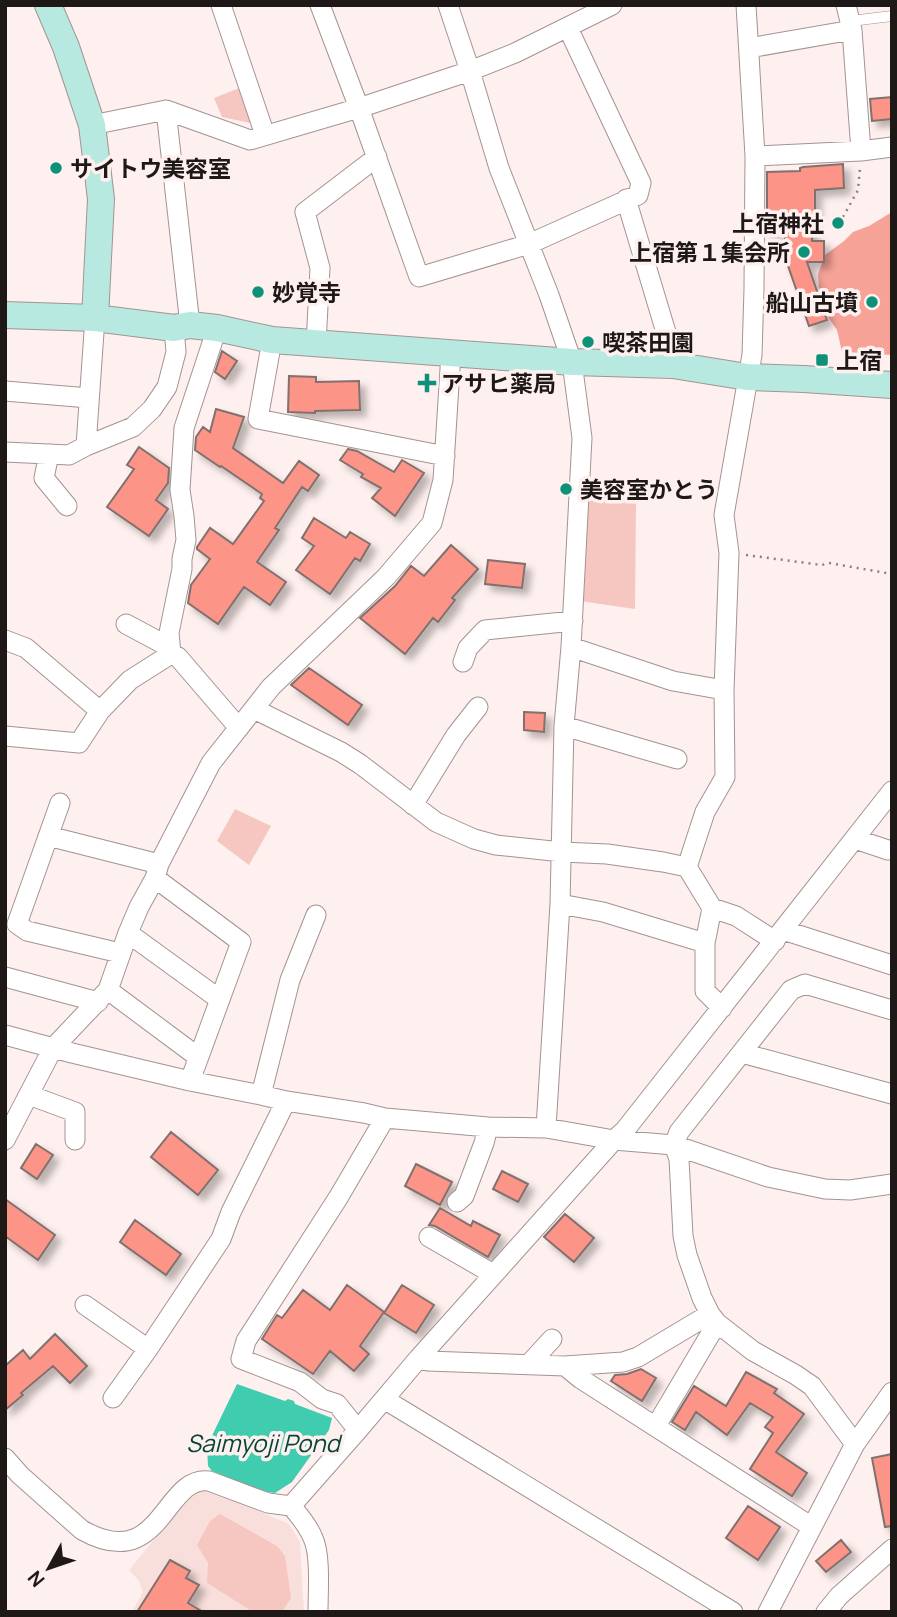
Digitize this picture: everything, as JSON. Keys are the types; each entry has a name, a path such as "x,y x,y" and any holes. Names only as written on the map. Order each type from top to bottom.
{"street":[{"path":"48,5 66,47 92,125 102,199 86,446"},
{"path":"221,5 265,135"},
{"path":"320,5 419,277 529,244 638,195 641,183 568,28"},
{"path":"448,5 499,168 572,362 582,438 565,726 560,904 546,1128"},
{"path":"92,125 166,110 250,140 470,71 515,53 612,5"},
{"path":"687,867 705,812 725,777 724,690 729,553 724,514 752,355 755,156 746,5"},
{"path":"749,48 850,19 861,151"},
{"path":"5,452 69,454 133,427 152,409 167,387 182,327 166,110"},
{"path":"755,156 892,147"},
{"path":"316,344 320,268 304,212 377,157"},
{"path":"626,200 671,349 673,365"},
{"path":"8,317 95,318 217,328 272,341 572,362 673,365 747,377 892,385"},
{"path":"170,650 169,633 186,540 180,490 184,428 217,328"},
{"path":"272,341 258,419 444,456"},
{"path":"5,1140 53,1048 103,996 139,907 212,763 271,687 386,578 432,523 443,480 451,354"},
{"path":"5,391 89,398"},
{"path":"49,454 44,478 67,506"},
{"path":"463,662 468,648 485,630 573,621"},
{"path":"126,625 178,657 239,728"},
{"path":"5,640 26,648 100,711"},
{"path":"571,647 673,681 724,690"},
{"path":"5,736 79,743 100,711 130,680 170,650"},
{"path":"413,805 456,736 478,707"},
{"path":"254,709 341,752 436,822 474,839 496,845 607,854 687,867 712,908 779,936 892,965"},
{"path":"565,726 677,759"},
{"path":"291,1506 493,1274 625,1130 892,792"},
{"path":"60,803 17,923 27,931 120,953"},
{"path":"48,836 157,871 241,942 190,1081"},
{"path":"855,839 888,850"},
{"path":"560,904 603,912 705,943"},
{"path":"712,908 705,943 705,991 722,1008"},
{"path":"261,1095 290,980 316,915"},
{"path":"128,933 219,999"},
{"path":"5,976 103,996 198,1057"},
{"path":"855,1444 812,1386 753,1351 714,1319 696,1282 687,1255 683,1236 679,1160 674,1145 679,1132 791,990 805,984 892,1010"},
{"path":"5,1035 190,1081 385,1118 546,1128 614,1140 674,1145 768,1177 825,1189 850,1190 892,1184"},
{"path":"742,1053 892,1094"},
{"path":"29,1095 75,1112 75,1140"},
{"path":"113,1398 221,1239 231,1212 286,1101"},
{"path":"358,1430 337,1404 322,1399 300,1382 241,1359 246,1341 338,1198 385,1118"},
{"path":"457,1202 464,1196 488,1126"},
{"path":"429,1237 493,1274"},
{"path":"85,1305 148,1349"},
{"path":"418,1359 565,1366 623,1362 714,1319"},
{"path":"656,1426 714,1319"},
{"path":"529,1364 552,1339"},
{"path":"565,1366 581,1379 812,1527"},
{"path":"768,1612 855,1444 892,1392"},
{"path":"384,1399 733,1612"},
{"path":"5,1458 20,1475 82,1530 111,1542 141,1535 152,1527 190,1483 201,1480 268,1503 291,1506 315,1541 318,1612"},
{"path":"826,1612 839,1596 892,1549"}],"lane":[{"path":"850,19 892,16"}],"path":[{"path":"843,217 858,190 861,151"},
{"path":"729,553 822,565 830,563 892,575"}],"shaded area":[{"path":"242,87 255,124 222,117 214,98"},
{"path":"892,212 892,355 842,352 837,330 828,317 826,301 819,289 818,274 825,255 853,232"},
{"path":"585,498 636,500 635,609 580,601"},
{"path":"235,809 271,826 249,865 217,841"},
{"path":"202,1487 289,1524 300,1542 304,1612 132,1612 143,1592 139,1581 129,1570 184,1500"},
{"path":"220,1514 277,1546 285,1556 291,1598 282,1612 253,1612 207,1583 208,1563 197,1545 210,1521"}],"water":[{"name":"Saimyoji Pond","path":"237,1384 285,1401 294,1401 295,1404 332,1418 329,1430 292,1482 275,1493 261,1491 212,1471 208,1466 207,1446"}],"building":[{"path":"892,97 892,119 872,121 870,99"},
{"path":"843,164 844,188 815,190 812,241 824,241 824,262 807,262 827,320 809,326 785,263 785,233 767,232 767,172 800,171 803,167"},
{"path":"222,351 237,361 225,379 215,372"},
{"path":"289,376 316,377 316,382 359,381 360,410 288,412"},
{"path":"216,409 244,417 233,448 283,483 299,461 319,475 308,491 302,487 275,528 279,530 257,562 286,582 270,605 244,587 218,624 188,603 191,585 210,559 197,547 210,528 233,544 264,501 260,498 262,494 195,450 196,437 203,427 210,432"},
{"path":"139,447 169,468 168,483 156,500 168,509 149,536 107,507 134,469 127,465"},
{"path":"348,449 357,451 394,472 402,460 424,473 395,516 372,498 381,488 361,477 363,474 340,460"},
{"path":"314,518 346,538 350,532 370,544 360,561 355,558 330,594 296,570 314,546 302,538"},
{"path":"451,545 478,569 452,598 455,600 438,622 433,618 405,654 360,618 395,586 411,566 424,576"},
{"path":"488,560 525,564 522,588 485,584"},
{"path":"309,668 362,705 348,725 291,685"},
{"path":"524,712 545,713 544,732 524,730"},
{"path":"171,1132 218,1170 198,1195 151,1157"},
{"path":"36,1144 53,1155 37,1179 21,1168"},
{"path":"416,1164 452,1182 440,1205 405,1186"},
{"path":"502,1171 528,1184 518,1202 493,1189"},
{"path":"5,1199 55,1235 38,1260 5,1236"},
{"path":"440,1208 471,1226 473,1221 500,1235 488,1257 429,1225"},
{"path":"565,1214 594,1238 574,1262 544,1237"},
{"path":"135,1220 181,1254 166,1275 120,1242"},
{"path":"347,1285 384,1312 360,1346 369,1354 354,1371 330,1351 313,1374 262,1339 277,1315 282,1318 303,1290 330,1310"},
{"path":"402,1285 434,1305 416,1333 384,1313"},
{"path":"55,1334 87,1366 70,1383 53,1366 5,1410 5,1366 23,1350 30,1359"},
{"path":"641,1369 656,1378 642,1401 611,1381 615,1375"},
{"path":"746,1372 777,1389 774,1393 804,1414 776,1452 807,1473 792,1496 750,1469 773,1433 765,1427 773,1417 750,1403 727,1435 696,1412 685,1430 672,1422 694,1386 726,1406"},
{"path":"892,1454 892,1526 885,1527 872,1458"},
{"path":"748,1506 780,1527 758,1560 726,1538"},
{"path":"841,1540 851,1552 826,1572 816,1561"},
{"path":"170,1560 190,1571 186,1578 199,1585 188,1603 203,1612 137,1612"}],"place":[{"name":"サイトウ美容室","path":"56,168"},
{"name":"上宿神社","path":"838,223"},
{"name":"上宿第１集会所","path":"804,252"},
{"name":"妙覚寺","path":"258,292"},
{"name":"船山古墳","path":"872,302"},
{"name":"喫茶田園","path":"588,342"},
{"name":"上宿","path":"822,360"},
{"name":"アサヒ薬局","path":"427,383"},
{"name":"美容室かとう","path":"566,489"}]}
